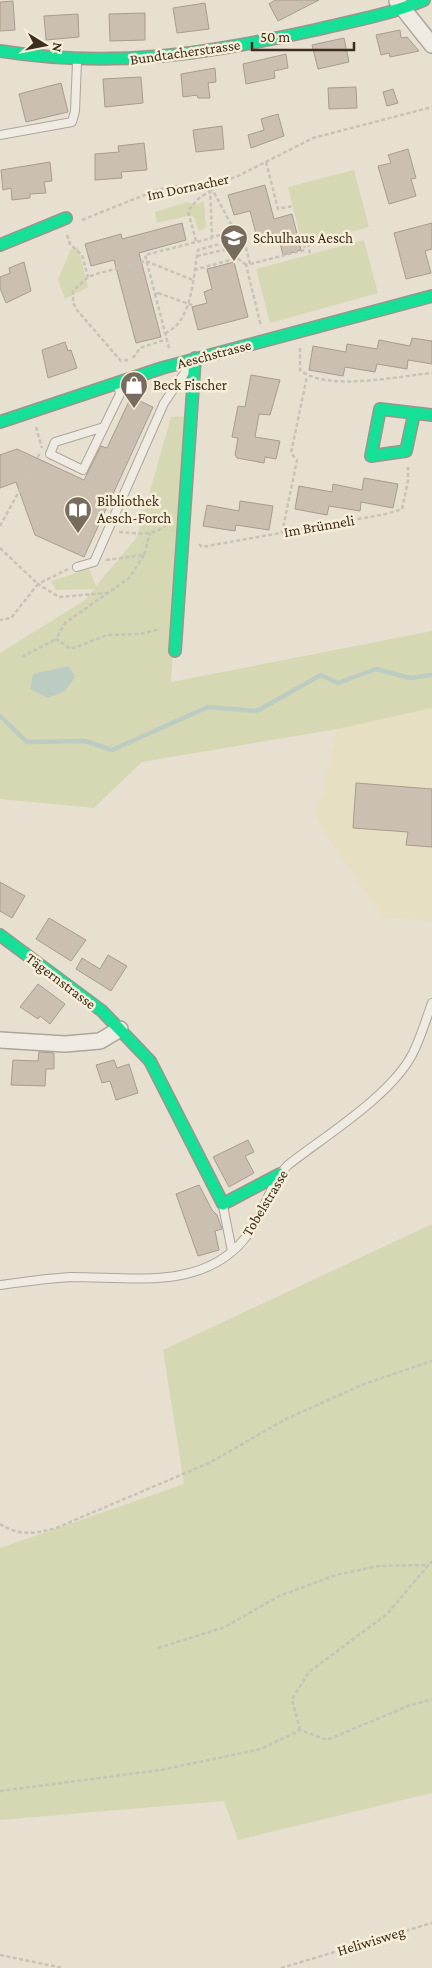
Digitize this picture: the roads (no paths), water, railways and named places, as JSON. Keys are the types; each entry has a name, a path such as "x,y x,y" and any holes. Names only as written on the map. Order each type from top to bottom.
{"street":[{"name":"Bundtacherstrasse","path":"0,51 77,60 129,60 196,53 290,36 424,0"},
{"path":"400,5 432,45"},
{"path":"0,245 66,218"},
{"name":"Aeschstrasse","path":"0,422 118,381 195,358 432,296"},
{"path":"175,651 195,358"},
{"path":"414,414 406,451 371,456 380,408 432,415"},
{"name":"Tägernstrasse","path":"0,935 102,1011 150,1061 223,1204"},
{"path":"0,1040 65,1044 100,1041 120,1029"},
{"path":"223,1204 280,1174"}],"lane":[{"path":"0,135 72,122 75,111 77,60"},
{"path":"77,567 94,562 109,532 164,403 195,358"},
{"path":"104,427 55,442 50,454 83,470 104,427 120,394 118,381"},
{"name":"Tobelstrasse","path":"0,1285 70,1277 157,1279 197,1272 218,1264 247,1236 280,1174 288,1165 378,1095 397,1077 412,1054 432,1003"},
{"path":"223,1204 232,1251"}],"waterway":[{"path":"0,716 27,742 85,741 112,750 208,707 257,711 321,675 338,683 376,669 410,678 432,675"}],"place":[{"name":"Schulhaus Aesch","path":"234,262"},
{"name":"Beck Fischer","path":"134,409"},
{"name":"Bibliothek Aesch-Forch","path":"78,534"}]}
